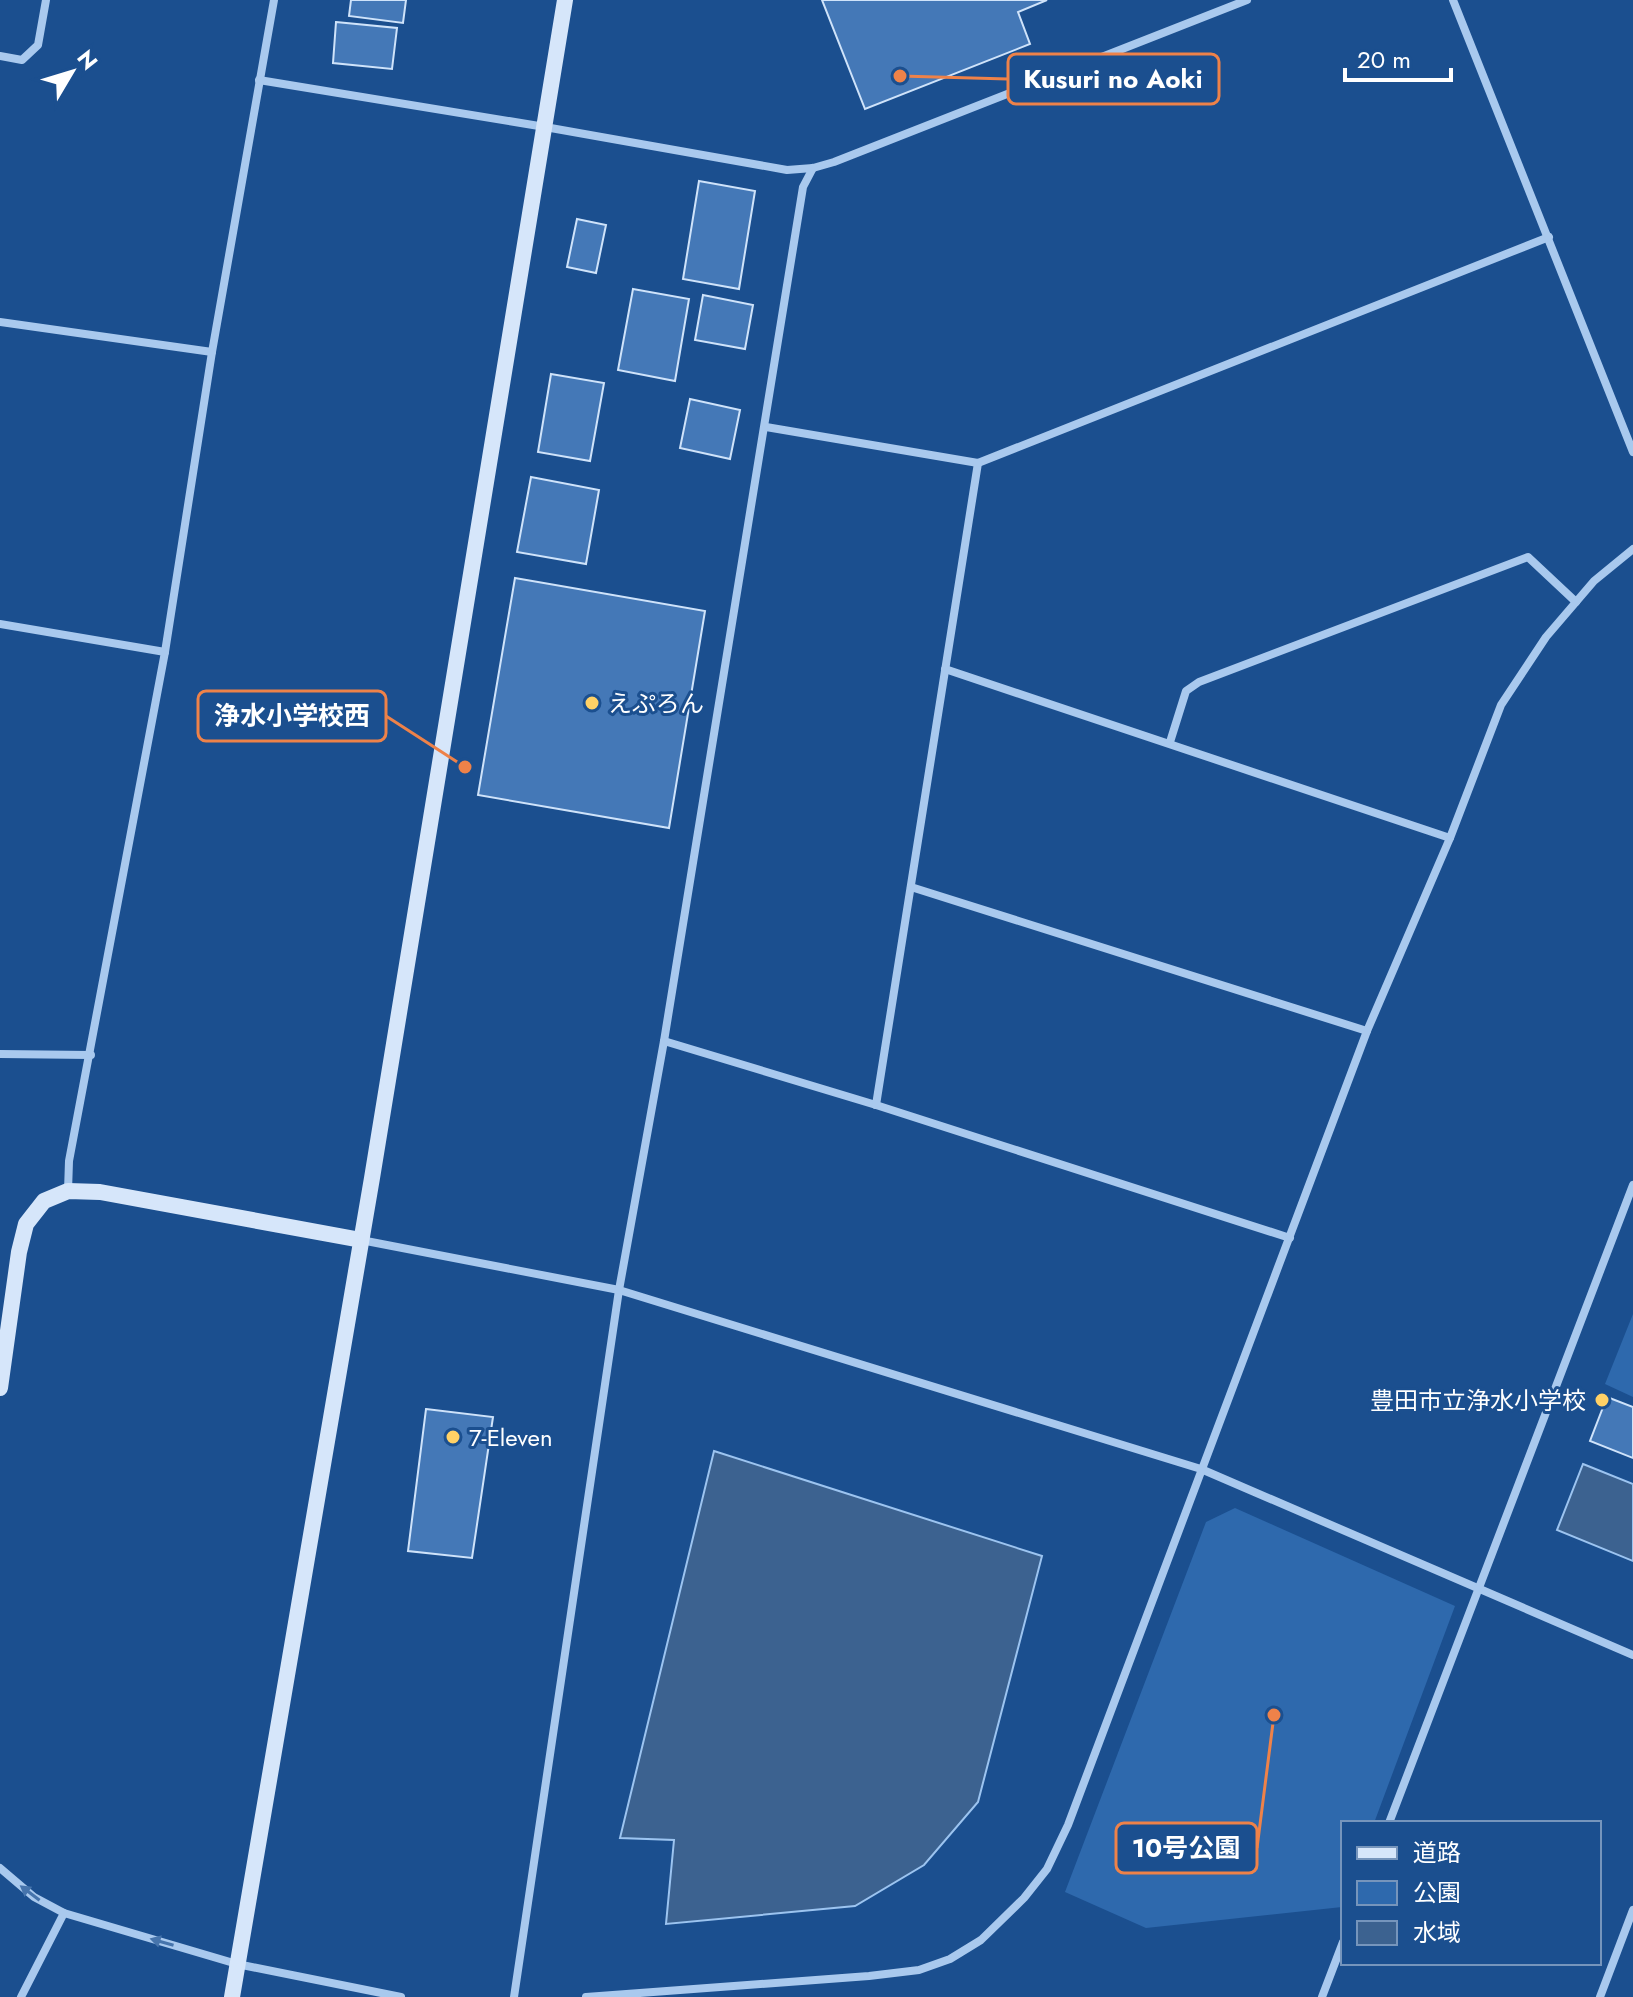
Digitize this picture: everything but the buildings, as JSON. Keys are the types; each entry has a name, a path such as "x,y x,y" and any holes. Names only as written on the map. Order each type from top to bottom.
{"street":[{"path":"0,56 22,60 38,45 46,0"},
{"path":"68,1191 69,1161 165,652 212,352 274,0"},
{"path":"232,1997 361,1240 565,0"},
{"path":"259,80 787,170 813,168 1247,0"},
{"path":"1453,0 1633,452"},
{"path":"514,1997 619,1290 664,1041 803,187 813,168"},
{"path":"766,427 978,463 1549,237"},
{"path":"0,322 212,352"},
{"path":"876,1105 978,463"},
{"path":"586,1997 919,1970 950,1959 981,1940 1024,1898 1047,1869 1068,1825 1367,1031 1450,838 1501,705 1546,637 1594,581 1633,549"},
{"path":"1170,742 1186,691 1199,682 1528,557 1576,602"},
{"path":"0,624 165,652"},
{"path":"945,669 1450,838"},
{"path":"911,887 1367,1031"},
{"path":"664,1041 876,1105 1290,1238"},
{"path":"0,1054 91,1055"},
{"path":"1390,1821 1633,1185"},
{"path":"0,1388 19,1252 26,1224 44,1201 68,1191 100,1192 619,1290 1201,1469 1633,1655"},
{"path":"0,1868 34,1897 64,1913 237,1964 401,1997"},
{"path":"1600,1997 1633,1910"},
{"path":"21,1997 64,1913"},
{"path":"1322,1997 1341,1947"}],"green space":[{"path":"1633,1314 1633,1397 1605,1384"},
{"path":"1235,1508 1455,1606 1375,1821 1341,1821 1341,1907 1146,1928 1065,1892 1206,1522"}],"water":[{"path":"714,1451 1042,1556 978,1802 924,1865 855,1906 666,1924 674,1840 620,1838"},
{"path":"1583,1464 1633,1484 1633,1561 1557,1530"}],"place":[{"name":"Kusuri no Aoki","path":"900,76"},
{"name":"えぷろん","path":"592,703"},
{"name":"浄水小学校西","path":"465,767"},
{"name":"豊田市立浄水小学校","path":"1602,1400"},
{"name":"7-Eleven","path":"453,1437"},
{"name":"10号公園","path":"1274,1715"}]}
